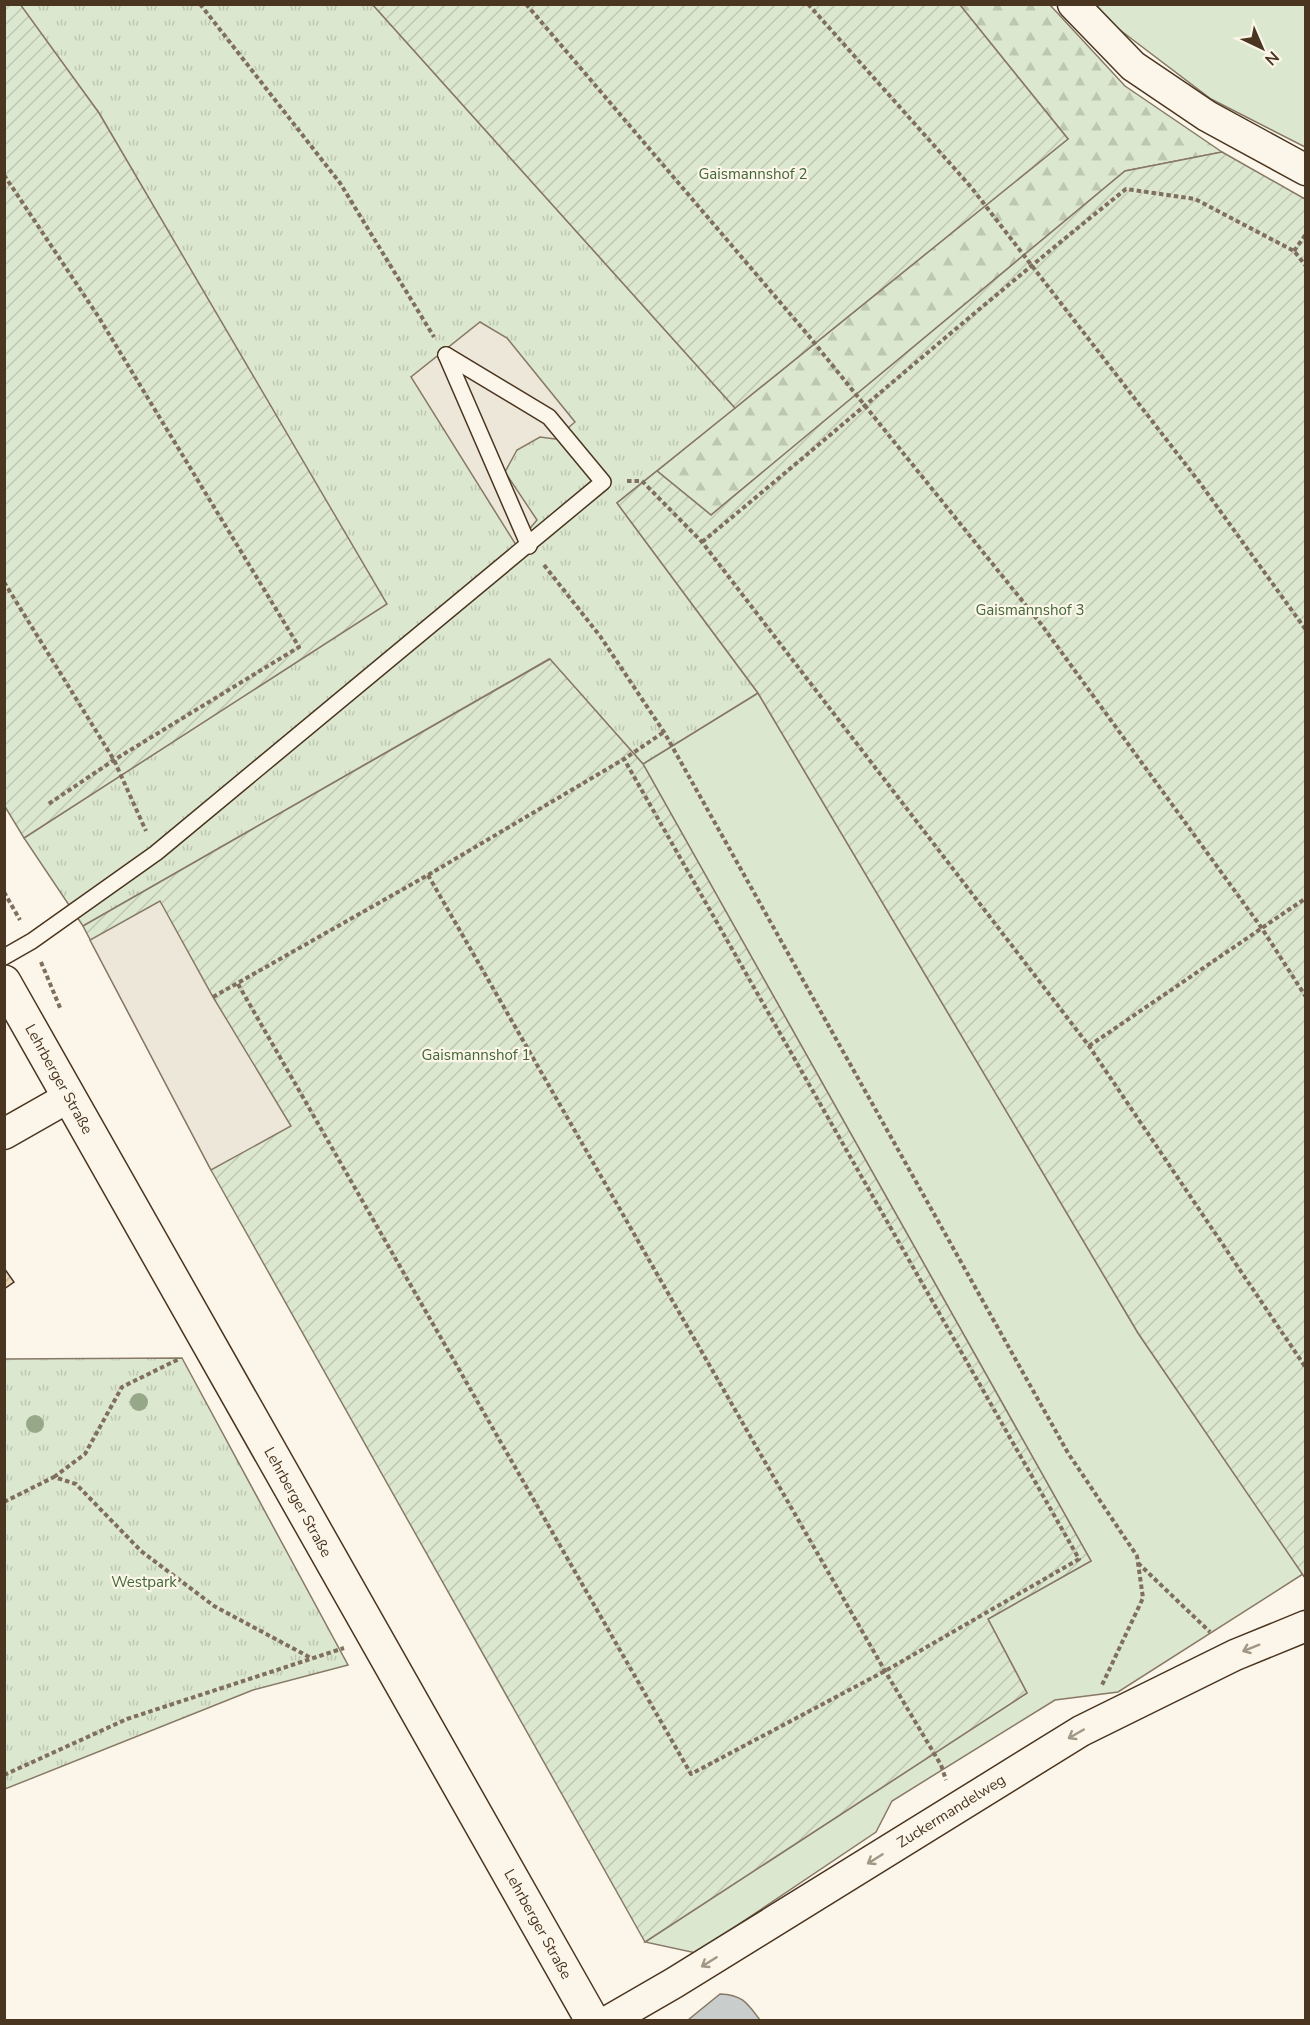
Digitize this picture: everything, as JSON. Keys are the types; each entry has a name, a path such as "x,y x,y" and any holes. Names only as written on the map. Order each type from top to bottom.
{"street":[{"path":"1073,4 1133,66 1207,116 1305,170"},
{"name":"Lehrberger Straße","path":"4,982 592,2020"},
{"path":"4,1134 69,1097"},
{"name":"Zuckermandelweg","path":"610,2020 674,1983 1081,1731 1235,1655 1305,1626"}],"lane":[{"path":"4,957 32,941 156,854 529,546 603,482 549,417 446,355"},
{"path":"446,355 529,546"}],"path":[{"path":"200,4 340,183 446,355"},
{"path":"526,4 808,335 1041,624 1261,927 1305,997"},
{"path":"808,4 971,187 1200,483 1305,630"},
{"path":"4,175 98,316 299,647 114,760 47,805"},
{"path":"702,542 1032,264 1126,189 1195,200 1294,251 1305,266"},
{"path":"1294,251 1305,234"},
{"path":"603,482 642,481 702,542 1089,1046 1305,1368"},
{"path":"529,546 600,636 664,732 1068,1454 1137,1556 1143,1598 1081,1731"},
{"path":"4,582 114,760 156,854"},
{"path":"213,997 428,875 624,759 664,732"},
{"path":"238,984 691,1774 885,1671 1079,1559 624,759"},
{"path":"428,875 941,1765 956,1808"},
{"path":"4,892 32,941"},
{"path":"1089,1046 1305,898"},
{"path":"4,1502 54,1477 85,1454 122,1387 209,1344"},
{"path":"1299,1358 1305,1353"},
{"path":"54,1477 76,1484 141,1551 214,1606 311,1659"},
{"path":"1138,1563 1235,1655"},
{"path":"4,1775 127,1719 375,1638"}],"green space":[{"path":"20,4 99,113 387,604 24,838 4,805 4,5"},
{"path":"20,5 373,5 735,408 617,503 758,693 643,764 549,659 83,926 24,838 386,604 99,113"},
{"name":"Gaismannshof 2","path":"373,5 960,5 1068,139 735,408"},
{"path":"960,5 1050,5 1125,86 1222,152 1125,171 711,515 657,471 1068,139"},
{"path":"1096,5 1305,5 1305,147 1211,99 1116,27"},
{"name":"Gaismannshof 3","path":"1222,152 1305,199 1305,1578 1138,1333 758,693 617,503 657,471 711,515 1125,171"},
{"name":"Gaismannshof 1","path":"550,659 643,764 1091,1561 988,1619 1027,1693 645,1942 211,1170 83,926"},
{"path":"758,693 1138,1333 1303,1574 1118,1692 1055,1700 892,1801 876,1832 696,1953 645,1942 1027,1693 988,1619 1091,1561 643,764"},
{"name":"Westpark","path":"182,1358 348,1665 253,1690 5,1789 5,1359"}],"shaded area":[{"path":"480,322 507,338 575,422 555,439 540,437 517,450 505,472 537,520 516,545 411,377"},
{"path":"160,901 213,997 291,1126 211,1170 90,940"},
{"path":"720,1994 734,1996 744,2001 760,2020 688,2020"}],"building":[{"path":"4,1268 14,1282 4,1289"}]}
